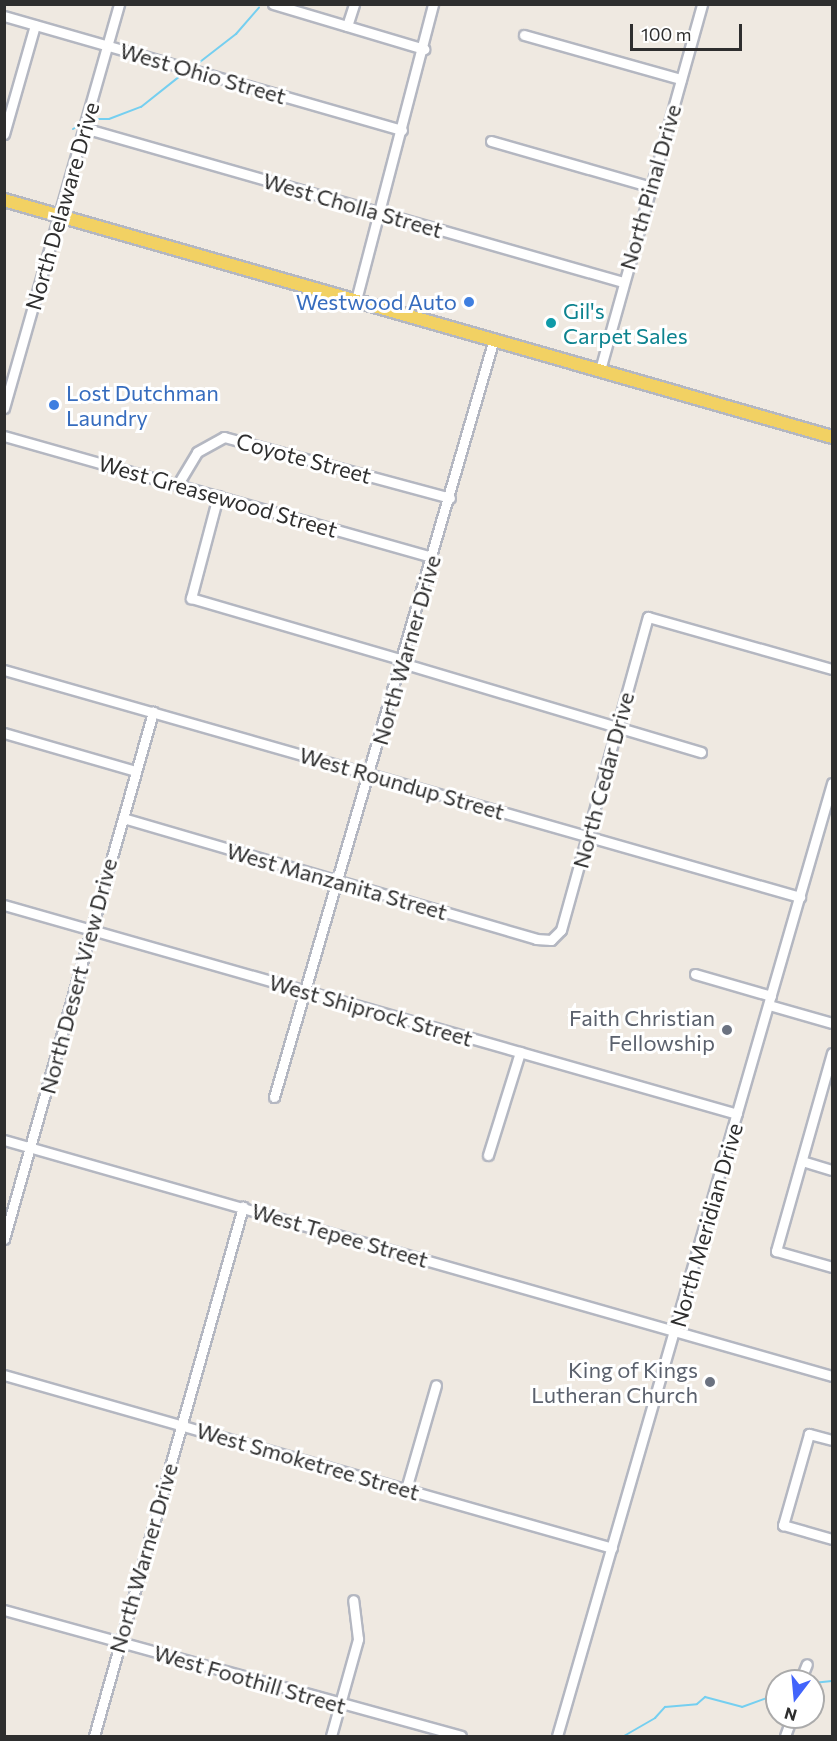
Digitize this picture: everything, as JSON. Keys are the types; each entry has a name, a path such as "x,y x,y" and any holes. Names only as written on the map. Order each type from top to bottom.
{"main road":[{"path":"4,200 832,436"}],"street":[{"name":"North Delaware Drive","path":"4,408 119,4"},
{"path":"347,26 354,4"},
{"path":"356,300 424,49 433,4"},
{"name":"North Pinal Drive","path":"600,370 622,282 702,4"},
{"path":"275,5 424,49"},
{"name":"West Ohio Street","path":"4,16 402,130"},
{"path":"4,134 35,25"},
{"path":"524,35 681,79"},
{"name":"West Cholla Street","path":"84,128 622,282"},
{"path":"491,141 651,187"},
{"name":"North Warner Drive","path":"274,1097 307,992 494,339"},
{"name":"West Greasewood Street","path":"4,436 432,557"},
{"name":"Coyote Street","path":"178,484 197,452 224,437 450,498"},
{"path":"218,496 191,598 701,752"},
{"name":"North Cedar Drive","path":"551,940 561,930 648,617 832,669"},
{"name":"West Roundup Street","path":"4,670 800,897"},
{"name":"North Desert View Drive","path":"4,1239 153,712"},
{"path":"4,733 136,771"},
{"name":"North Meridian Drive","path":"557,1737 832,789"},
{"name":"West Manzanita Street","path":"123,818 536,939 551,940"},
{"name":"West Shiprock Street","path":"4,905 737,1114"},
{"path":"695,974 832,1023"},
{"path":"488,1155 520,1052"},
{"path":"832,1053 830,1074 776,1251 832,1267"},
{"name":"West Tepee Street","path":"4,1140 832,1376"},
{"path":"802,1161 832,1170"},
{"name":"North Warner Drive","path":"94,1737 243,1207"},
{"name":"West Smoketree Street","path":"4,1375 612,1548"},
{"path":"406,1489 436,1385"},
{"path":"832,1440 809,1434 783,1525 832,1539"},
{"path":"330,1737 358,1639 352,1600"},
{"name":"West Foothill Street","path":"4,1610 460,1737"},
{"path":"805,1669 807,1664"}],"waterway":[{"path":"196,65 236,34 259,8"},
{"path":"96,119 109,119 141,107 180,76"},
{"path":"73,129 80,125"},
{"path":"825,1682 832,1681"},
{"path":"624,1736 655,1718 665,1707 697,1704 705,1697 742,1707 765,1698"}],"place":[{"name":"Westwood Auto","path":"469,302"},
{"name":"Gil's Carpet Sales","path":"551,323"},
{"name":"Lost Dutchman Laundry","path":"54,405"},
{"name":"Faith Christian Fellowship","path":"727,1030"},
{"name":"King of Kings Lutheran Church","path":"710,1382"}]}
